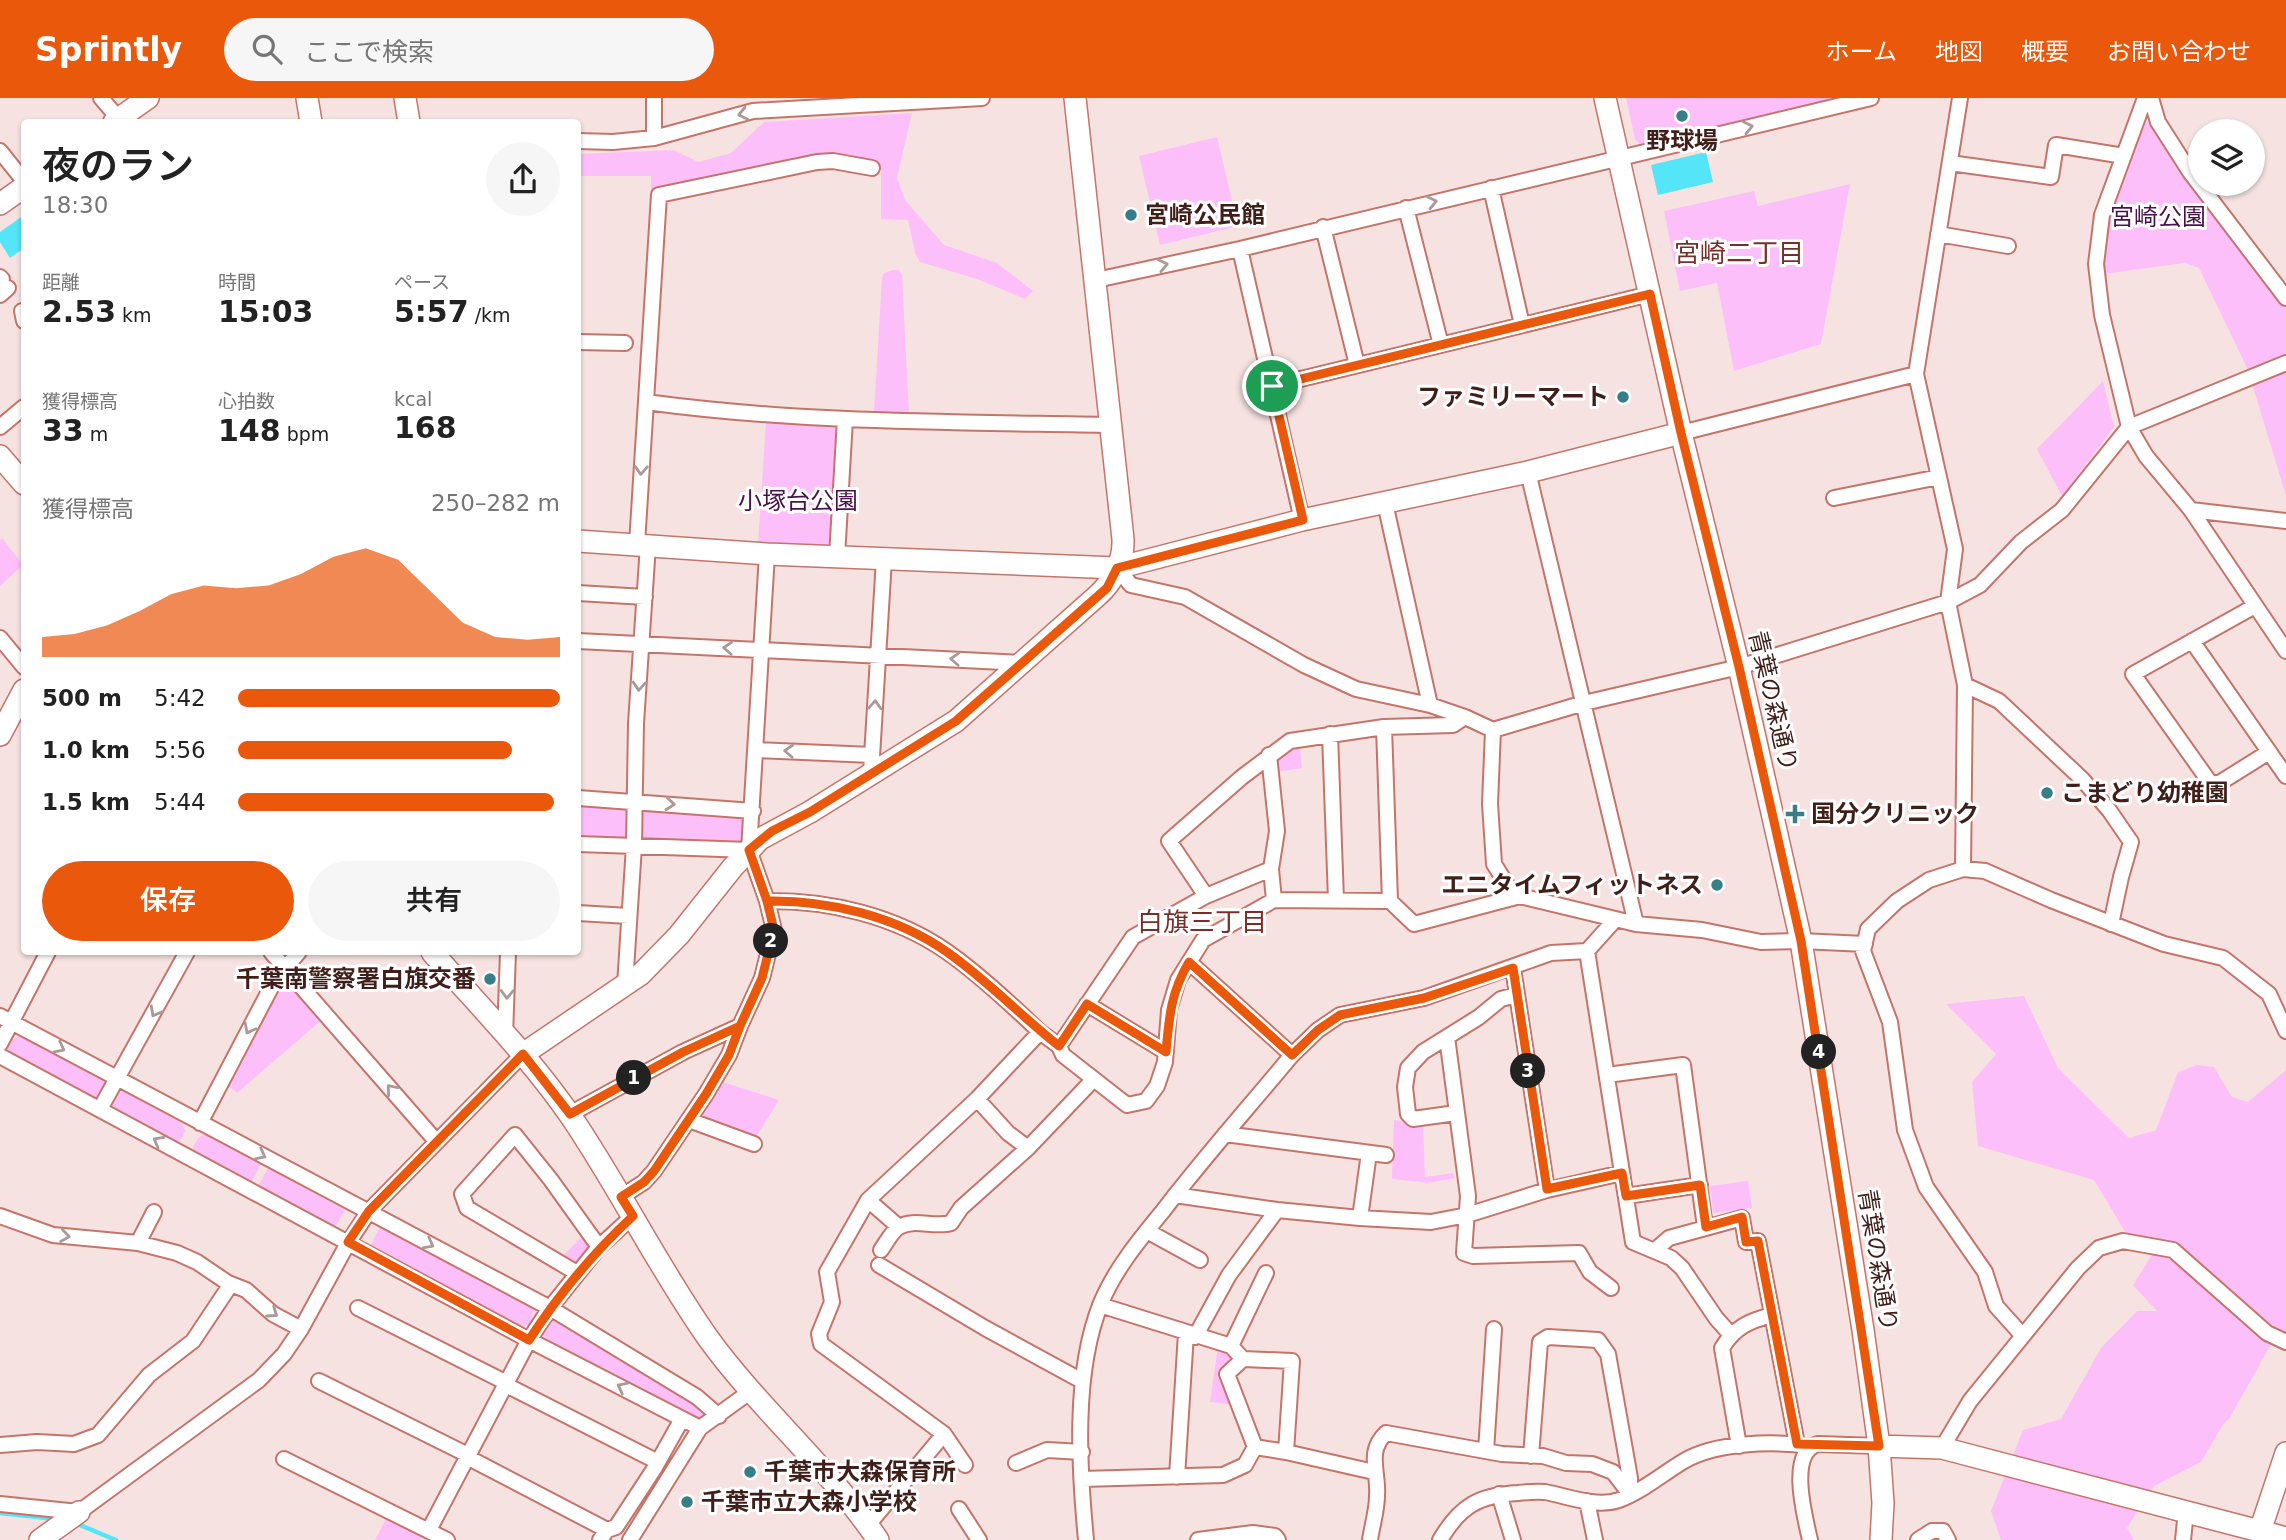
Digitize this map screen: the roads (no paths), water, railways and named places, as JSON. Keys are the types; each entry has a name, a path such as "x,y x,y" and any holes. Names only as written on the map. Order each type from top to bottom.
{"street":[{"path":"101,98 116,119"},
{"path":"120,119 148,98"},
{"path":"307,98 310,119"},
{"path":"405,98 409,119"},
{"path":"654,98 654,138"},
{"path":"581,141 613,142 654,138 753,111 818,103 982,98"},
{"path":"46,1538 259,1380 284,1354 301,1329 348,1242 369,1211 523,1054 625,985 660,956 749,850 772,831 810,812 872,764 956,721 1107,588 1117,568 1123,546 1075,98"},
{"name":"青葉の森通り","path":"1605,98 1801,941 1861,1316 1879,1446 1886,1539"},
{"path":"1096,280 1240,249 1871,98"},
{"path":"1960,98 1916,374 1955,549 1948,602 1965,685 1963,870"},
{"path":"2145,98 2102,215 2095,264 2102,315 2129,427 2146,456 2191,510 2286,651"},
{"path":"2151,98 2158,122 2190,172 2286,298"},
{"path":"1950,163 2051,177 2056,145 2124,156"},
{"path":"0,151 21,177"},
{"path":"625,985 634,846 636,723 645,597 643,544 646,402 659,195 817,162 833,161 872,168"},
{"path":"1491,188 1522,325"},
{"path":"0,204 21,189"},
{"path":"1406,208 1441,345"},
{"path":"1323,227 1357,365"},
{"path":"1938,234 2008,246"},
{"path":"1240,249 1303,520"},
{"path":"1272,386 1650,294"},
{"path":"581,342 625,343"},
{"path":"1117,568 1131,585 1185,597 1304,665 1356,689 1430,705 1493,730 1584,703 1739,667 1948,602 1980,585 2021,542 2062,510 2129,427 2286,363"},
{"path":"581,541 768,554 1117,568 1303,520 1528,472 1916,374"},
{"path":"646,402 719,412 845,419 1111,425"},
{"path":"0,428 21,410"},
{"path":"837,557 845,419"},
{"path":"0,456 21,480"},
{"path":"1528,472 1636,924"},
{"path":"1834,498 1939,477"},
{"path":"1385,503 1430,705"},
{"path":"2191,510 2286,521"},
{"path":"621,1197 644,1182 689,1120 729,1055 762,978 774,930 749,850 768,554"},
{"path":"872,764 884,559"},
{"path":"581,593 645,597"},
{"path":"2255,606 2133,674 2211,784 2221,782 2269,752"},
{"path":"0,638 21,663"},
{"path":"581,641 1023,663"},
{"path":"2192,641 2286,776"},
{"path":"1965,685 1998,702 2073,770 2109,810 2131,842 2111,924"},
{"path":"0,735 21,696"},
{"path":"1206,896 1170,841 1269,755 1290,741 1384,727 1453,725 1465,717"},
{"path":"1384,727 1390,901"},
{"path":"1493,730 1490,804 1494,863 1509,888 1520,896 1614,921 1702,930 1761,942 1865,944"},
{"path":"1330,734 1336,900"},
{"path":"755,750 872,764"},
{"path":"1269,755 1277,831 1272,869 1273,900"},
{"path":"581,798 752,811"},
{"path":"581,844 749,850"},
{"path":"1059,1046 1133,937 1206,896 1272,869"},
{"path":"2023,1336 1996,1306 1985,1272 1926,1187 1905,1130 1890,1022 1863,951 1868,929 1897,901 1929,880 1963,870 1985,871 2164,944 2223,958 2269,994 2286,1031"},
{"path":"767,901 830,905 864,914 925,939 946,951 1059,1046 1063,1055 1127,1105 1146,1101 1157,1086 1166,1052 1169,1010 1178,980 1203,940 1273,900 1390,901 1414,924 1520,896"},
{"path":"581,913 629,916"},
{"path":"1086,1540 1082,1479 1082,1381 1100,1305 1111,1283 1147,1231 1292,1055 1318,1030 1340,1015 1424,998 1550,953 1587,951 1614,921"},
{"path":"1587,951 1633,1242 1671,1258 1682,1268 1731,1335"},
{"path":"0,1044 6,1019 46,955"},
{"path":"100,1109 185,955"},
{"path":"274,955 436,1141"},
{"path":"200,1124 275,979 296,955"},
{"path":"435,955 523,1054 570,1114 680,1297 710,1340 751,1391 851,1503 873,1533 944,1434"},
{"path":"505,1036 508,955"},
{"path":"1189,962 1292,1055"},
{"path":"1513,968 1547,1189"},
{"path":"1456,1113 1413,1119 1408,1114 1405,1087 1408,1068 1423,1052 1479,1017 1501,999 1516,995"},
{"path":"1087,1004 1166,1052"},
{"path":"6,1019 550,1308 697,1397 719,1416"},
{"path":"570,1114 683,1052 740,1026"},
{"path":"965,1465 944,1434 821,1344 819,1334 832,1302 827,1272 867,1200 977,1099 1040,1032"},
{"path":"1447,1037 1468,1196 1464,1253 1473,1256 1579,1253 1590,1272 1611,1288"},
{"path":"0,1056 100,1109 181,1160 348,1242 700,1428"},
{"path":"1607,1075 1683,1065 1706,1227"},
{"path":"881,1250 899,1227 920,1222 940,1226 951,1223 961,1208 1028,1148 1093,1080"},
{"path":"977,1099 1009,1133 1028,1148"},
{"path":"689,1120 754,1144"},
{"path":"1226,1134 1385,1155"},
{"path":"577,1273 467,1208 462,1194 515,1135 599,1247"},
{"path":"1360,1218 1369,1153"},
{"path":"1175,1195 1277,1210 1431,1222 1467,1215 1547,1189 1622,1173"},
{"path":"1626,1196 1700,1185"},
{"path":"867,1200 899,1227"},
{"path":"1177,1477 1191,1335 1229,1275 1277,1210"},
{"path":"138,1243 154,1212"},
{"path":"0,1216 53,1235 138,1243 187,1257 246,1290 273,1314 301,1329"},
{"path":"429,1530 529,1340 577,1273 599,1247 633,1216"},
{"path":"1654,1251 1669,1238 1742,1217 1746,1242 1758,1241 1772,1315 1804,1445 1801,1494 1810,1540"},
{"path":"1147,1231 1200,1260"},
{"path":"1942,1448 1970,1401 2078,1268 2099,1248 2123,1241 2173,1250 2267,1334 2286,1342"},
{"path":"879,1265 985,1328 1082,1381"},
{"path":"1231,1346 1266,1273"},
{"path":"0,1445 37,1442 74,1444 98,1435 149,1375 193,1341 231,1284"},
{"path":"1100,1305 1231,1346 1242,1359"},
{"path":"358,1308 658,1462"},
{"path":"1739,1446 1722,1348 1731,1335 1748,1321 1772,1315"},
{"path":"1486,1451 1494,1329"},
{"path":"1531,1456 1540,1342 1548,1337 1598,1340 1608,1354 1630,1478 1630,1493"},
{"path":"1255,1447 1227,1374 1242,1359 1292,1361 1286,1452"},
{"path":"319,1381 468,1456 603,1535 616,1527 682,1419"},
{"path":"630,1540 700,1428 751,1391"},
{"path":"1370,1540 1378,1494 1374,1472 1377,1441 1386,1433 1486,1451 1592,1464 1613,1472 1630,1493"},
{"path":"1440,1540 1460,1512 1478,1499 1499,1494 1543,1492 1587,1501 1618,1501 1644,1488 1684,1461 1706,1451 1739,1446 1818,1444 1942,1448 2286,1538"},
{"path":"1255,1447 1374,1472"},
{"path":"1082,1479 1223,1475 1245,1465 1255,1447"},
{"path":"1016,1463 1047,1450 1082,1452"},
{"path":"2260,1531 2286,1453"},
{"path":"284,1458 447,1540"},
{"path":"1499,1494 1513,1540"},
{"path":"1587,1501 1595,1540"},
{"path":"0,1504 79,1512"},
{"path":"959,1509 979,1540"},
{"path":"2183,1540 2186,1511"},
{"path":"1918,1540 1932,1531 1943,1531 1948,1540"},
{"path":"1198,1540 1253,1533 1275,1535 1278,1540"}],"water":[{"path":"1706,152 1713,182 1658,195 1651,165"},
{"path":"21,217 21,250 10,258 0,242 0,232"}],"waterway":[{"path":"0,1513 56,1519"},
{"path":"75,1523 116,1540"}],"place":[{"name":"野球場","path":"1682,116"},
{"name":"宮崎公民館","path":"1131,215"},
{"name":"ファミリーマート","path":"1623,397"},
{"name":"こまどり幼稚園","path":"2047,793"},
{"name":"国分クリニック","path":"1795,814"},
{"name":"エニタイムフィットネス","path":"1717,885"},
{"name":"千葉南警察署白旗交番","path":"490,979"},
{"name":"千葉市大森保育所","path":"750,1472"},
{"name":"千葉市立大森小学校","path":"687,1502"}],"district":[{"name":"宮崎二丁目","path":"1739,253"},
{"name":"白旗三丁目","path":"1202,922"}],"park label":[{"name":"宮崎公園","path":"2158,217"},
{"name":"小塚台公園","path":"798,501"}]}
